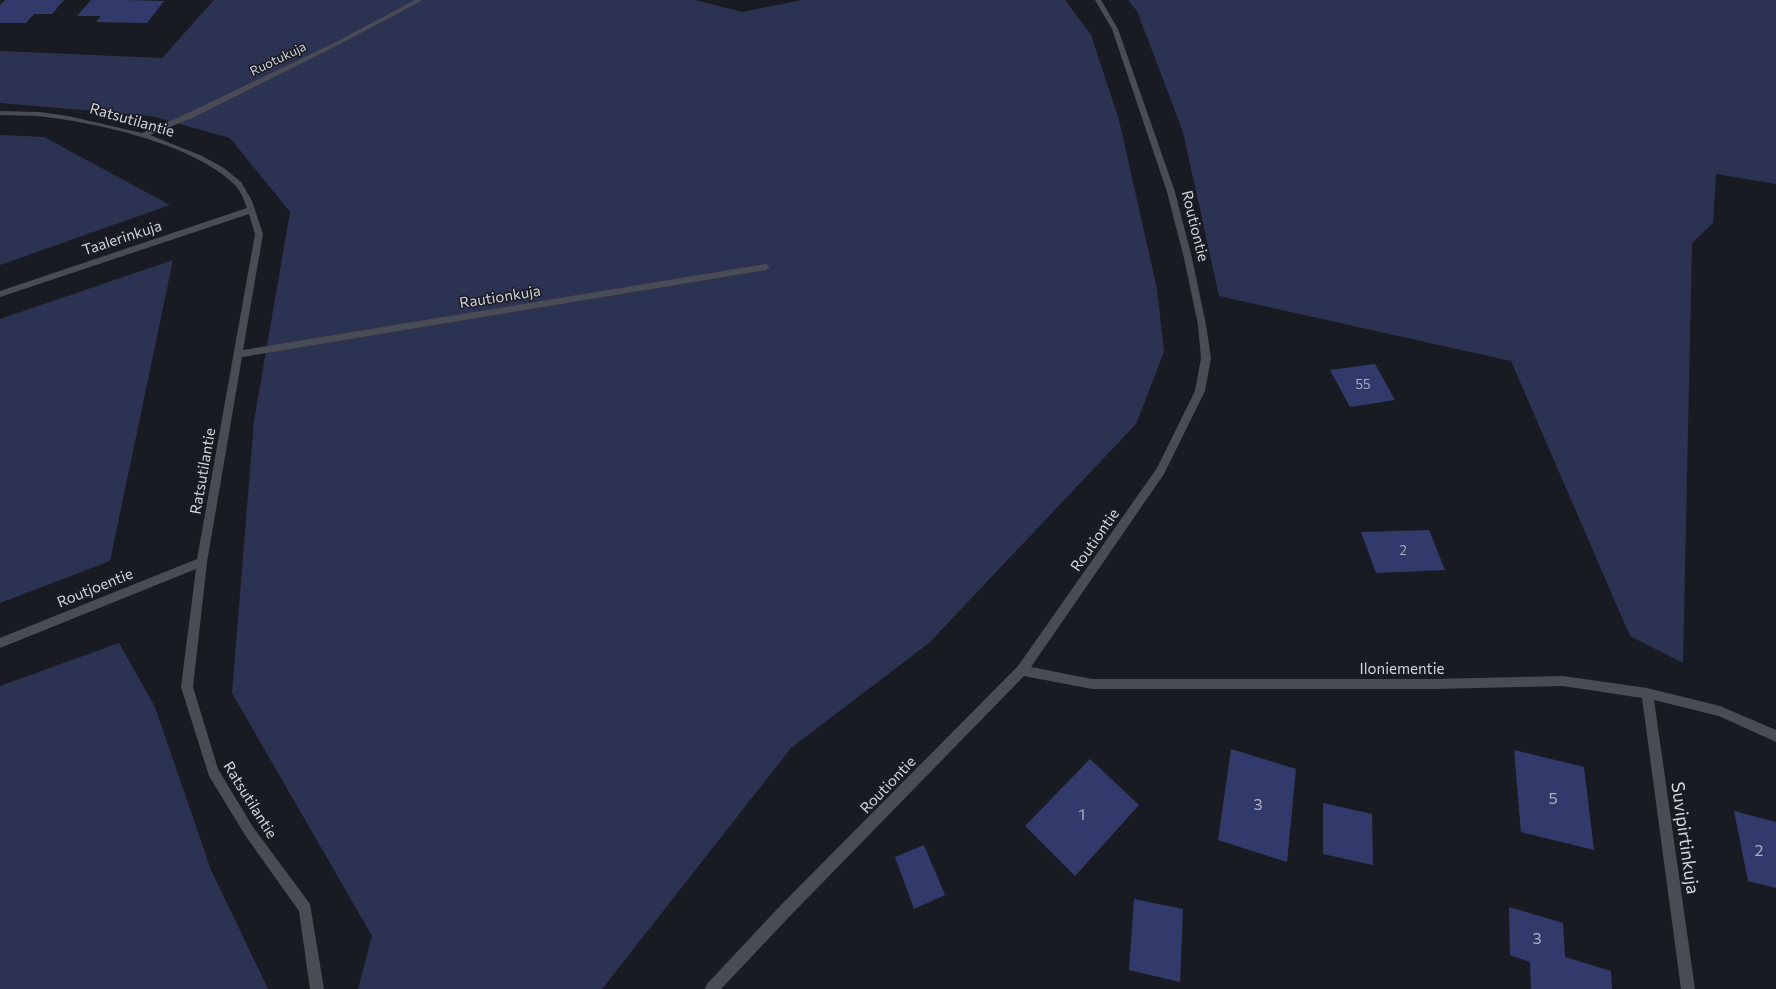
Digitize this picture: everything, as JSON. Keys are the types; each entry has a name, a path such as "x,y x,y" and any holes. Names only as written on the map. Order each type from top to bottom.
{"street":[{"name":"Ruotukuja","path":"144,135 189,116 338,43 420,0"},
{"name":"Routiontie","path":"712,989 785,911 1022,670 1161,471 1200,391 1206,358 1202,325 1188,258 1171,192 1114,29 1098,0"},
{"name":"Ratsutilantie","path":"0,113 46,115 93,123 144,135 186,151 214,166 239,185 252,210 258,234 202,562 187,687 213,772 249,831 304,908 316,989"},
{"name":"Taalerinkuja","path":"0,294 252,210"},
{"name":"Rautionkuja","path":"238,354 766,267"},
{"name":"Routjoentie","path":"0,642 202,562"},
{"name":"Iloniementie","path":"1022,670 1092,684 1433,684 1563,681 1647,693 1720,711 1776,736"},
{"name":"Suvipirtinkuja","path":"1647,693 1688,989"}],"shaded area":[{"path":"214,0 695,0 742,12 802,0 1065,0 1091,35 1119,120 1157,289 1164,352 1136,424 929,643 791,748 602,989 358,989 372,936 232,693 254,421 290,212 230,138 151,116 0,103 0,51 162,58"},
{"path":"1128,0 1776,0 1776,184 1716,174 1713,223 1692,243 1683,663 1630,636 1511,361 1219,296 1183,132 1137,11"},
{"path":"0,135 44,137 170,205 0,265"},
{"path":"173,260 110,561 0,603 0,319"},
{"path":"119,643 155,707 211,870 268,989 0,989 0,686"}],"building":[{"path":"5,0 64,0 52,14 34,14 26,23 0,23 0,5"},
{"path":"91,0 164,1 147,23 96,22 101,16 77,16"},
{"path":"1375,364 1395,400 1350,407 1330,370"},
{"path":"1429,530 1445,570 1376,573 1361,532"},
{"path":"1231,749 1296,769 1287,862 1218,840"},
{"path":"1514,750 1584,767 1594,850 1521,832"},
{"path":"1090,759 1139,805 1075,876 1025,826"},
{"path":"1323,803 1372,814 1373,865 1323,854"},
{"path":"1734,811 1776,822 1776,888 1748,881"},
{"path":"924,845 945,895 914,909 895,857"},
{"path":"1134,899 1183,909 1180,982 1129,970"},
{"path":"1509,907 1563,923 1565,957 1611,971 1612,989 1531,989 1530,962 1510,955"}]}
